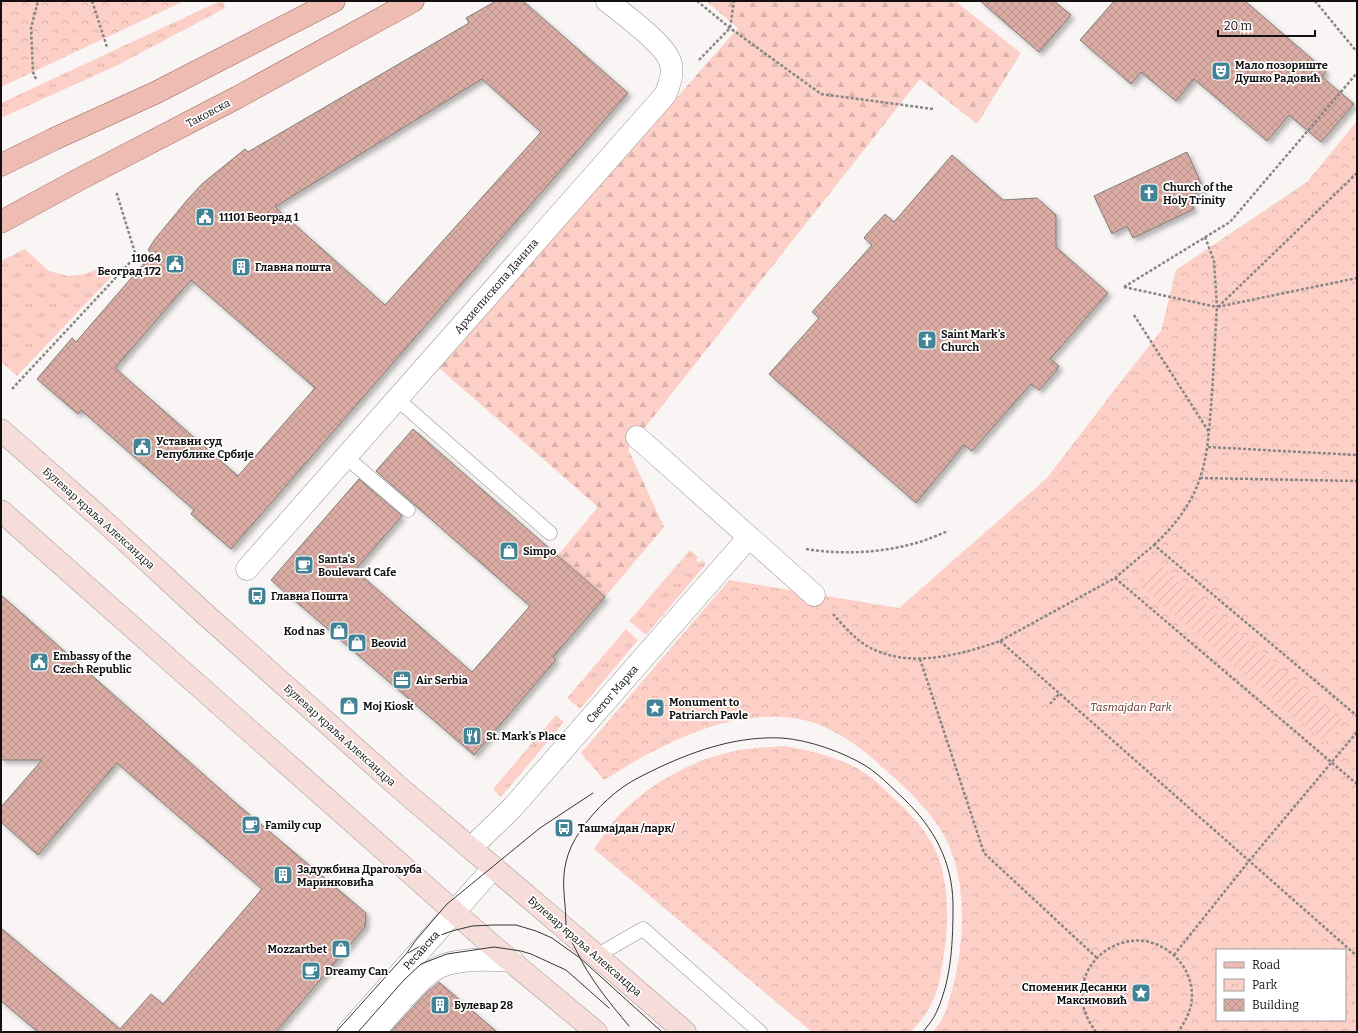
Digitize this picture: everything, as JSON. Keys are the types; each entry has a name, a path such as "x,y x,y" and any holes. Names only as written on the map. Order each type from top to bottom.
{"main road":[{"path":"1,165 154,93 334,1"},
{"name":"Таковска","path":"1,222 78,180 238,97 413,1"},
{"path":"1,148 54,139"},
{"name":"Булевар краља Александра","path":"1,430 104,521 371,763 685,1032"},
{"path":"1,511 513,962 596,1032"}],"street":[{"name":"Архиепископа Данила","path":"246,569 665,95 670,84 672,71 669,59 657,43 607,1"},
{"path":"637,437 814,595"},
{"name":"Светог Марка","path":"471,848 513,807 749,537"},
{"name":"Ресавска","path":"348,1032 494,867"},
{"name":"Ресавска","path":"374,1032 415,986 434,969 449,964 478,959 513,962"}],"lane":[{"path":"397,399 550,533"},
{"path":"346,457 408,510"},
{"path":"596,956 643,929 760,1032"}],"path":[{"path":"36,79 33,72 31,28 38,1"},
{"path":"92,1 107,47"},
{"path":"697,1 730,28 820,94 933,109"},
{"path":"730,28 734,1"},
{"path":"1314,1 1357,52"},
{"path":"1357,73 1230,222 1124,287 1217,307 1357,278"},
{"path":"1217,307 1357,173"},
{"path":"12,389 136,256 116,189"},
{"path":"814,595 857,638 870,647 903,658 920,659 940,657 982,648 1000,641 1115,578 1154,545 1182,514 1192,496 1200,478 1208,447 1217,307 1214,261 1206,237"},
{"path":"1134,315 1209,433"},
{"path":"1208,447 1357,455"},
{"path":"1200,478 1357,481"},
{"path":"804,549 852,553 885,550 918,543 948,531"},
{"path":"1154,545 1357,716"},
{"path":"1115,578 1357,784"},
{"path":"1000,641 1357,956"},
{"path":"920,659 984,853 1097,958"},
{"path":"1050,704 1059,694"},
{"path":"1174,955 1249,861 1357,732"},
{"path":"1096,1032 1088,1021 1083,1005 1082,988 1087,972 1097,958 1110,947 1126,941 1144,940 1160,945 1174,955 1186,969 1191,986 1192,1003 1186,1020 1178,1032"}],"green space":[{"path":"1,1 184,1 1,87"},
{"path":"220,1 223,1 225,8 118,65 1,118 1,103"},
{"path":"706,1 955,1 1021,53 977,124 920,79 628,449 664,527 605,597 558,555 598,507 439,368 738,28"},
{"name":"Tasmajdan Park","path":"1357,121 1357,1032 933,1032 946,1011 954,982 961,944 962,904 956,866 945,837 930,815 921,804 863,751 830,729 818,724 793,718 767,717 742,719 694,733 647,754 604,780 581,753 729,580 899,608 1047,478 1161,331 1176,270 1307,182"},
{"path":"25,249 49,271 68,276 84,274 101,268 111,277 17,376 1,362 1,261"},
{"path":"690,550 698,557 696,560 700,563 702,560 706,564 646,635 629,621"},
{"path":"1158,563 1344,722 1325,743 1139,585"},
{"path":"626,629 638,640 580,709 567,698"},
{"path":"556,715 564,722 501,797 493,789"},
{"path":"785,746 806,750 837,759 865,773 910,814 933,844 940,862 945,886 947,924 945,947 937,991 927,1012 911,1032 812,1032 594,849 609,827 631,803 643,793 670,776 700,761 730,752"}],"building":[{"name":"Главна пошта","path":"496,1 523,1 628,93 231,549 191,514 194,510 81,410 78,414 37,379 72,338 76,342 152,254 148,250 155,239 203,183 245,149 248,152 469,23 466,18","holes":["482,79 541,132 385,305 275,207","191,280 315,388 238,476 115,368"]},
{"path":"980,1 1054,1 1071,15 1039,52"},
{"name":"Мало позориште Душко Радовић","path":"1114,1 1245,1 1326,71 1322,77 1354,104 1321,142 1289,115 1267,141 1194,79 1176,101 1141,72 1131,84 1080,40"},
{"name":"Church of the Holy Trinity","path":"1187,152 1204,190 1189,197 1194,209 1133,238 1127,226 1112,234 1094,196"},
{"name":"Saint Mark's Church","path":"952,155 1003,200 1037,198 1056,215 1056,247 1108,293 1050,359 1059,366 1039,390 1031,384 972,451 964,445 916,503 769,374 819,318 812,312 872,245 864,238 867,234 885,214 894,222"},
{"path":"413,429 605,597 553,657 556,660 474,755 271,580 359,479 402,516 355,570 472,672 530,606 376,471"},
{"path":"1,595 238,805 366,913 365,927 276,1032 38,1032 1,1001 1,928 120,1029 151,994 163,1004 262,889 117,763 38,855 1,822 1,807 42,760 1,760"},
{"name":"Булевар 28","path":"439,982 497,1032 390,1032 427,992"}],"tram line":[{"path":"629,1026 593,980 581,960 567,931 564,876 566,862 571,847 593,814 615,793 632,781 660,767 704,749 750,739 782,738 814,744 847,756 866,766 876,773 915,810 939,846 945,859 952,888 953,931 951,958 942,998 934,1017 923,1032"},
{"path":"336,1032 406,954 447,904 540,828 593,793"},
{"path":"408,953 438,936 472,926 516,925 536,931 552,938 580,958 662,1032"},
{"path":"358,1032 404,980 421,964 447,954 494,947 531,954 566,970 609,1008"}],"place":[{"name":"Мало позориште Душко Радовић","path":"1221,71"},
{"name":"Church of the Holy Trinity","path":"1149,193"},
{"name":"11101 Београд 1","path":"205,217"},
{"name":"11064 Београд 172","path":"175,264"},
{"name":"Главна пошта","path":"241,267"},
{"name":"Saint Mark's Church","path":"927,340"},
{"name":"Уставни суд Републике Србије","path":"142,447"},
{"name":"Simpo","path":"509,551"},
{"name":"Santa's Boulevard Cafe","path":"304,565"},
{"name":"Главна Пошта","path":"257,596"},
{"name":"Kod nas","path":"339,631"},
{"name":"Beovid","path":"357,643"},
{"name":"Embassy of the Czech Republic","path":"39,662"},
{"name":"Air Serbia","path":"402,680"},
{"name":"Moj Kiosk","path":"349,706"},
{"name":"Monument to Patriarch Pavle","path":"655,708"},
{"name":"St. Mark's Place","path":"472,736"},
{"name":"Family cup","path":"251,825"},
{"name":"Ташмајдан /парк/","path":"564,828"},
{"name":"Задужбина Драгољуба Маринковића","path":"283,875"},
{"name":"Mozzartbet","path":"341,949"},
{"name":"Dreamy Can","path":"311,971"},
{"name":"Споменик Десанки Максимовић","path":"1141,993"},
{"name":"Булевар 28","path":"440,1005"}]}
